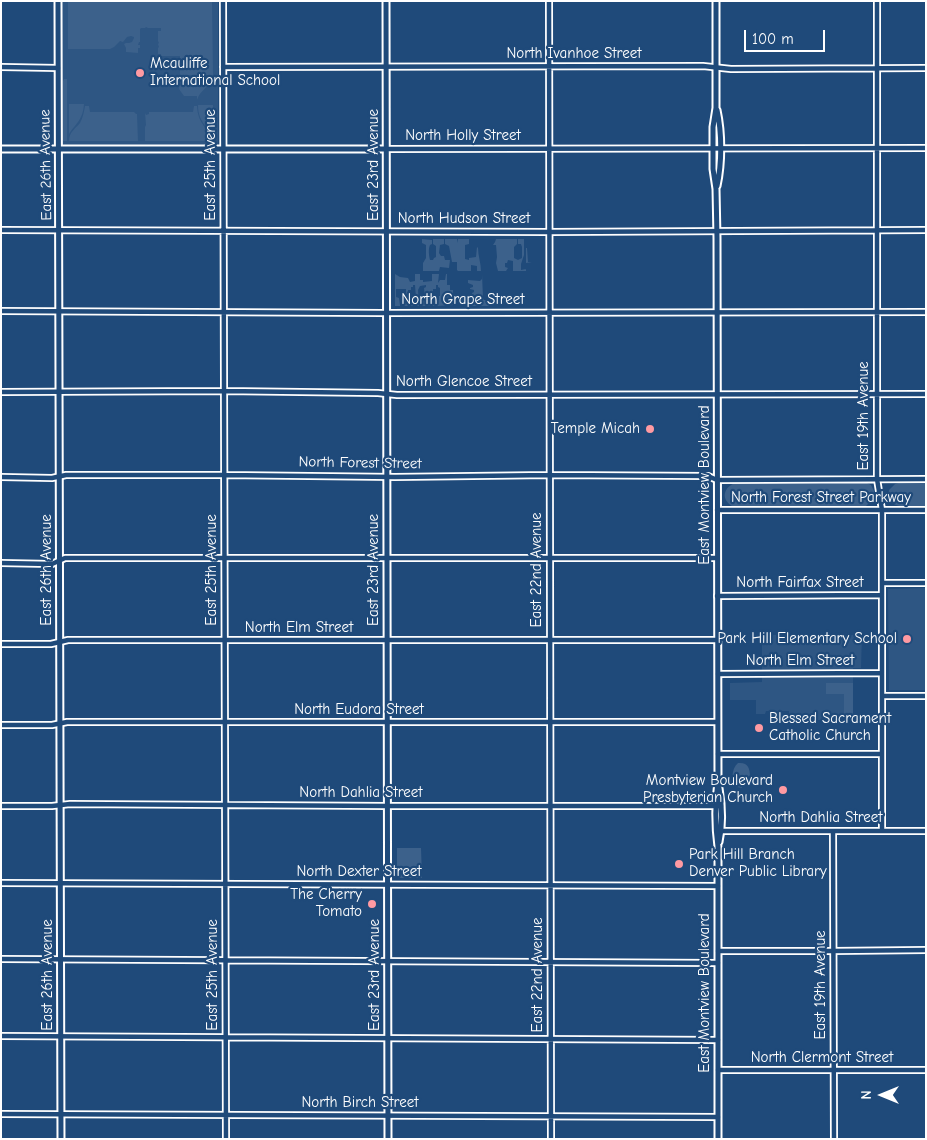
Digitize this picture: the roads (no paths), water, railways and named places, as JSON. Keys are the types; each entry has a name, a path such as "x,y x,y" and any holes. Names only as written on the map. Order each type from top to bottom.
{"street":[{"name":"East 26th Avenue","path":"58,1 61,1139"},
{"name":"East 25th Avenue","path":"223,1 226,1139"},
{"name":"East 23rd Avenue","path":"386,1 388,1139"},
{"name":"East 22nd Avenue","path":"549,1 551,1139"},
{"name":"East Montview Boulevard","path":"716,1 716,108 713,127 713,173 716,189 717,230 718,1139"},
{"name":"East 19th Avenue","path":"877,1 877,479 882,510 882,831"},
{"name":"North Ivanhoe Street","path":"223,67 703,66 731,69 926,68"},
{"path":"1,67 58,68"},
{"name":"East Montview Boulevard","path":"716,108 720,127 719,173 716,189"},
{"name":"North Holly Street","path":"1,149 926,148"},
{"name":"North Hudson Street","path":"1,230 549,232 926,230"},
{"name":"North Grape Street","path":"1,311 926,312"},
{"name":"North Glencoe Street","path":"1,392 224,391 549,395 926,394"},
{"name":"North Forest Street","path":"1,477 52,478 66,475 550,475 708,476 717,480"},
{"name":"North Forest Street Parkway","path":"717,480 926,479"},
{"name":"North Forest Street Parkway","path":"717,510 926,510"},
{"path":"1,563 52,564 65,558 717,558"},
{"name":"North Fairfax Street","path":"882,583 926,583"},
{"name":"North Fairfax Street","path":"717,596 882,595"},
{"name":"North Elm Street","path":"1,644 51,644 68,640 717,640"},
{"name":"North Elm Street","path":"718,674 882,673"},
{"path":"882,696 925,696"},
{"name":"North Eudora Street","path":"1,725 52,725 67,722 718,722"},
{"path":"718,754 882,754"},
{"name":"North Dahlia Street","path":"1,806 718,806"},
{"name":"North Dahlia Street","path":"718,831 926,831"},
{"name":"East 19th Avenue","path":"833,831 834,1139"},
{"name":"North Dexter Street","path":"1,883 718,886"},
{"path":"718,951 926,950"},
{"path":"1,959 718,963"},
{"path":"1,1036 718,1040"},
{"name":"North Clermont Street","path":"718,1070 926,1070"},
{"name":"North Birch Street","path":"1,1114 718,1116"}],"place":[{"name":"Mcauliffe International School","path":"140,73"},
{"name":"Temple Micah","path":"650,429"},
{"name":"Park Hill Elementary School","path":"907,639"},
{"name":"Blessed Sacrament Catholic Church","path":"759,728"},
{"name":"Montview Boulevard Presbyterian Church","path":"783,790"},
{"name":"Park Hill Branch Denver Public Library","path":"679,864"},
{"name":"The Cherry Tomato","path":"372,904"}]}
